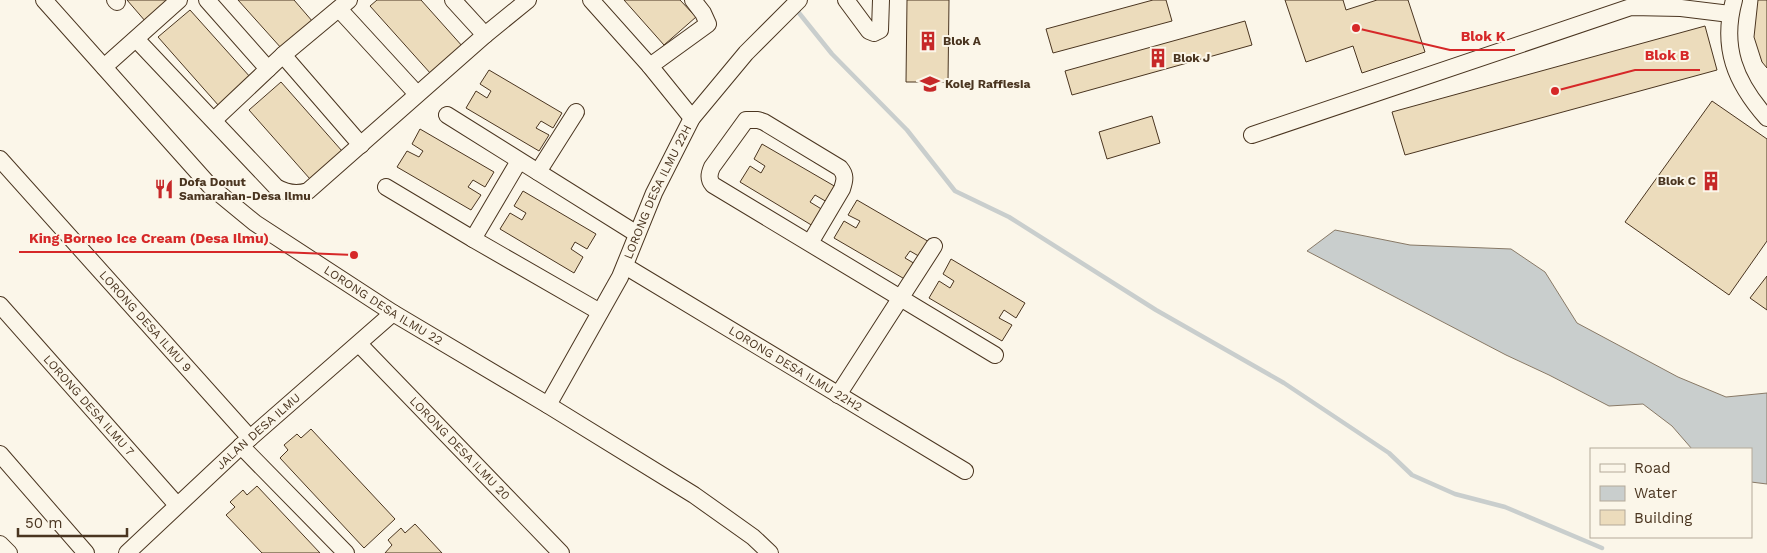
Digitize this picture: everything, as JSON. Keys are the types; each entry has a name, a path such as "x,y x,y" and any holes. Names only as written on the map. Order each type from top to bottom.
{"street":[{"name":"LORONG DESA ILMU 22","path":"44,0 210,186 270,234 393,313 548,405 700,499 752,537 770,553"},
{"path":"104,68 179,0"},
{"path":"207,0 268,69"},
{"path":"453,0 485,35"},
{"path":"136,39 276,186 287,192 294,193 308,191 417,94 528,0"},
{"path":"591,0 650,66 692,118"},
{"path":"650,66 708,24 693,0"},
{"path":"846,0 869,31 874,33 880,30 881,0"},
{"name":"LORONG DESA ILMU 22H","path":"548,405 625,266 660,179 692,118 764,34 797,2"},
{"path":"214,120 283,55 344,4 417,94"},
{"path":"1252,135 1631,7 1732,7 1728,32 1730,55 1742,84 1767,118"},
{"path":"283,55 361,145"},
{"path":"538,172 576,112"},
{"path":"447,114 637,234"},
{"path":"810,244 842,189 844,182 843,172 840,168 764,122 746,120 709,172 711,182 810,244 996,355"},
{"name":"LORONG DESA ILMU 9","path":"0,159 246,442 346,553"},
{"path":"473,238 519,161"},
{"path":"386,187 600,312"},
{"path":"838,395 934,246"},
{"name":"LORONG DESA ILMU 22H2","path":"625,266 965,471"},
{"name":"LORONG DESA ILMU 7","path":"0,305 177,505"},
{"name":"JALAN DESA ILMU","path":"127,553 246,442 393,313"},
{"name":"LORONG DESA ILMU 20","path":"359,344 562,553"},
{"path":"0,454 86,553"},
{"path":"0,544 9,553"}],"water":[{"path":"1335,230 1410,245 1511,249 1545,272 1577,323 1678,377 1726,397 1767,393 1767,484 1752,482 1752,448 1691,448 1672,426 1643,404 1609,406 1506,355 1307,251"}],"building":[{"path":"127,0 172,0 146,22"},
{"path":"238,0 294,0 313,22 282,49"},
{"path":"377,0 421,0 463,47 431,74 370,6"},
{"path":"624,0 680,0 696,17 664,45"},
{"name":"Blok A","path":"907,0 949,0 948,82 906,82"},
{"path":"1153,0 1166,0 1172,21 1053,53 1046,29"},
{"path":"1285,0 1343,0 1346,10 1377,0 1408,0 1425,52 1362,73 1353,46 1306,62"},
{"path":"1758,0 1767,0 1767,68 1762,62 1754,37"},
{"path":"190,10 251,78 219,106 158,37"},
{"name":"Blok J","path":"1245,21 1252,45 1072,95 1065,71"},
{"path":"1705,26 1717,70 1405,155 1392,112"},
{"path":"489,70 562,113 553,128 541,121 536,128 549,135 539,151 466,108 476,91 487,98 491,91 480,84"},
{"path":"281,82 342,151 310,179 249,110"},
{"name":"Blok C","path":"1712,101 1767,139 1767,241 1729,295 1625,222"},
{"path":"1152,116 1160,143 1107,159 1099,132"},
{"path":"420,129 494,172 485,187 473,180 468,187 481,195 471,210 397,167 407,151 419,157 423,151 412,144"},
{"path":"762,144 836,187 827,202 815,195 810,202 823,210 813,226 740,182 750,166 761,173 765,166 754,159"},
{"path":"523,191 596,234 587,249 575,242 571,249 583,257 574,273 500,229 510,213 522,220 526,213 514,206"},
{"path":"857,200 931,243 922,258 910,251 905,258 917,265 908,281 834,238 844,221 856,228 860,221 848,215"},
{"path":"951,259 1025,303 1016,318 1004,310 999,318 1012,325 1002,341 929,298 939,281 950,288 954,281 943,274"},
{"path":"1767,276 1767,310 1750,298"},
{"path":"311,429 395,519 364,548 280,458 288,450 284,445 297,434 301,438"},
{"path":"257,486 320,553 262,553 226,515 235,507 230,502 243,490 247,495"},
{"path":"415,524 442,553 385,553 392,545 388,540 401,528 405,533"}],"waterway":[{"path":"795,8 832,54 907,130 955,191 1009,217 1156,310 1284,383 1389,453 1412,475 1455,494 1505,507 1602,548"}],"place":[{"name":"Blok K","path":"1356,28"},
{"name":"Blok A","path":"928,41"},
{"name":"Blok J","path":"1158,58"},
{"name":"Kolej Rafflesia","path":"930,84"},
{"name":"Blok B","path":"1555,91"},
{"name":"Blok C","path":"1711,181"},
{"name":"Dofa Donut Samarahan-Desa Ilmu","path":"164,189"},
{"name":"King Borneo Ice Cream (Desa Ilmu)","path":"354,255"}]}
